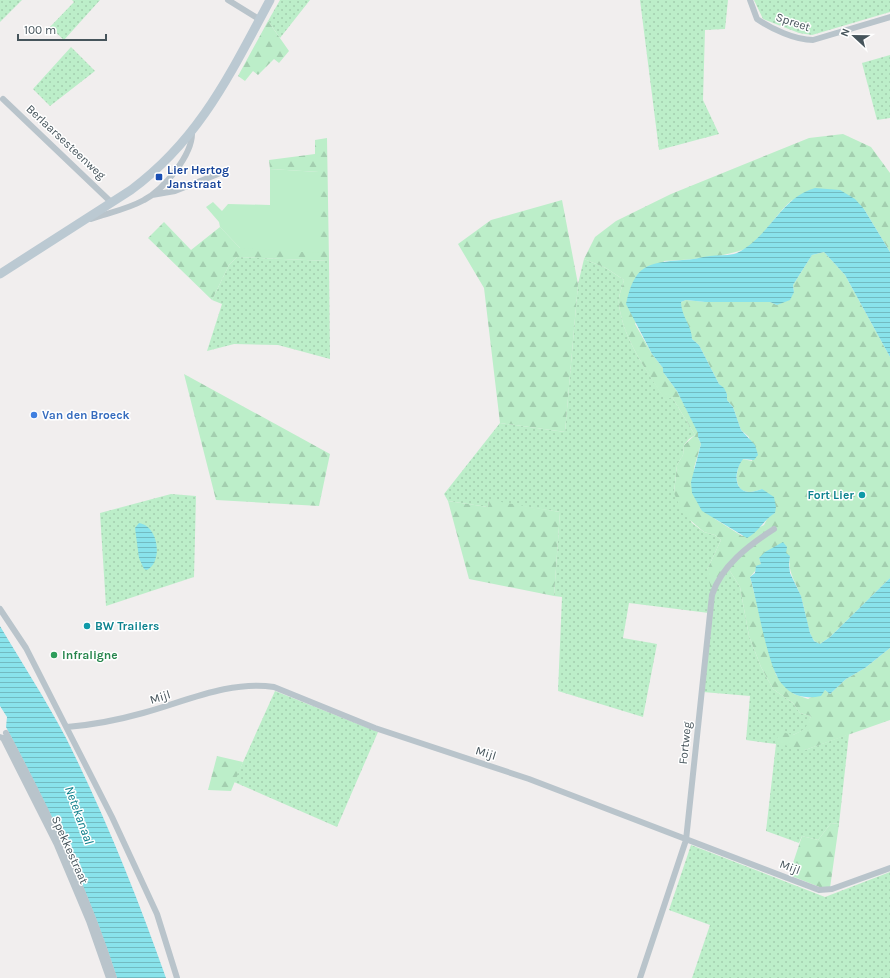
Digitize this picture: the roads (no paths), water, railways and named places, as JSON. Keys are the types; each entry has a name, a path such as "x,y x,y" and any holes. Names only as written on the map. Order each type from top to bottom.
{"street":[{"path":"228,0 259,19"},
{"path":"0,274 112,203 151,175 192,132 218,94 270,0"},
{"name":"Spreet","path":"750,0 754,15 760,21 804,40 813,40 890,17"},
{"name":"Berlaarsesteenweg","path":"3,99 112,203"},
{"path":"84,221 143,201 152,195 174,173 185,156 192,132"},
{"path":"152,195 175,191 218,174"},
{"name":"Fortweg","path":"640,978 686,840 712,595 718,579 728,568 758,539 774,529"},
{"path":"0,608 26,648 112,817 156,914 177,978"},
{"name":"Mijl","path":"67,727 130,717 233,689 257,686 274,687 381,730 530,779 819,890 832,889 890,868"},
{"path":"6,733 33,783 66,854 90,910 114,978"},
{"name":"Spekkestraat","path":"0,737 3,738 57,845 89,921 109,978"}],"water":[{"path":"815,188 840,190 855,199 864,209 890,252 890,357 845,275 824,252 812,255 793,285 794,292 790,300 777,305 770,302 705,302 686,300 681,302 681,307 692,334 692,339 699,345 719,384 724,388 727,394 727,400 733,407 741,430 755,445 758,455 754,460 743,459 740,463 737,474 738,484 744,491 751,492 762,489 774,497 776,507 775,513 747,538 702,511 692,493 691,482 701,444 698,433 677,391 663,372 663,368 652,354 626,304 638,273 644,268 671,261 690,260 737,253 758,238 783,209 793,200 803,193"},
{"path":"139,523 151,530 155,537 157,552 152,566 147,570 144,569 139,558 135,528"},
{"path":"783,542 787,547 786,553 790,556 790,573 801,596 810,633 814,641 820,644 830,637 890,578 890,648 865,668 846,679 830,694 825,690 821,696 805,697 796,695 783,685 777,677 772,664 750,577 755,573 756,566 761,564 759,558 765,552"},
{"name":"Netekanaal","path":"0,626 66,738 80,767 120,856 166,978 117,978 81,881 38,788 6,727 7,717 0,706"}],"place":[{"name":"Lier Hertog Janstraat","path":"159,177"},
{"name":"Van den Broeck","path":"34,415"},
{"name":"Fort Lier","path":"862,495"},
{"name":"BW Trailers","path":"87,626"},
{"name":"Infraligne","path":"54,655"}]}
